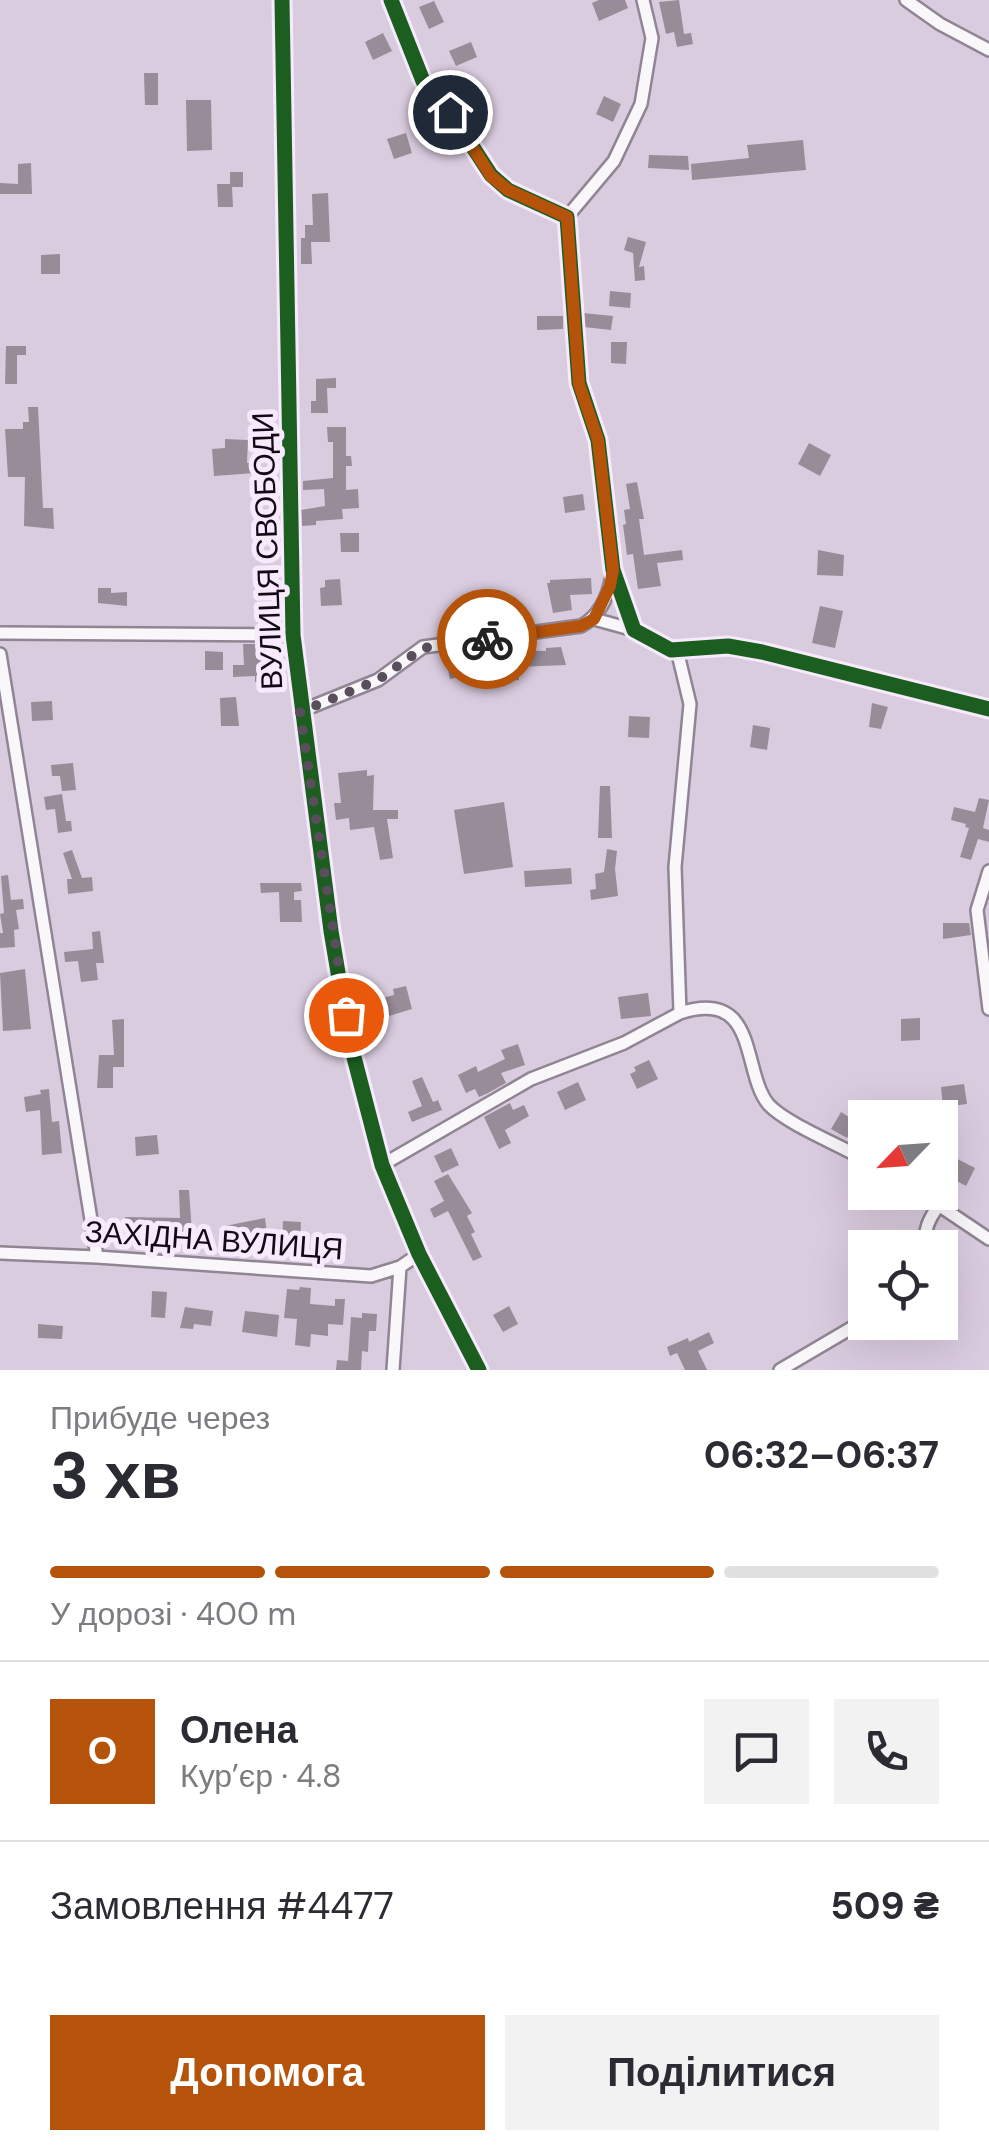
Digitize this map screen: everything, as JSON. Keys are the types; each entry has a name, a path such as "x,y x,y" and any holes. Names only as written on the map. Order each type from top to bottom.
{"street":[{"name":"ВУЛИЦЯ СВОБОДИ","path":"282,0 293,635 300,712 344,1008 382,1165 419,1254 479,1370"},
{"path":"391,0 423,81 450,112 491,176 508,190 567,217"},
{"path":"634,630 613,570 598,440 579,384 567,217 614,161 641,104 652,38 643,0"},
{"path":"906,0 940,24 989,50"},
{"path":"300,712 378,680 423,648 573,629 594,619 606,600 613,570"},
{"path":"594,619 634,630 678,650 728,646 762,652 989,709"},
{"path":"0,633 293,635"},
{"path":"678,650 690,704 675,867 680,1013"},
{"path":"0,654 97,1256"},
{"path":"989,872 976,910 989,1008"},
{"path":"382,1165 531,1079 624,1043 680,1013 710,1008 724,1014 746,1039 758,1084 769,1104 848,1150"},
{"path":"946,1210 989,1239"},
{"name":"ЗАХІДНА ВУЛИЦЯ","path":"0,1254 97,1256 370,1276 400,1268 419,1254"},
{"path":"393,1370 400,1268"},
{"path":"780,1370 848,1330"}],"path":[{"path":"251,0 273,634 307,855"}],"building":[{"path":"625,0 628,8 599,21 592,3"},
{"path":"679,0 684,34 691,33 693,44 677,47 674,32 666,34 659,2"},
{"path":"434,1 444,22 429,29 419,7"},
{"path":"383,33 392,51 373,60 365,42"},
{"path":"471,42 477,57 456,66 449,51"},
{"path":"144,73 158,73 158,105 145,105"},
{"path":"604,96 621,104 613,122 596,114"},
{"path":"186,100 211,100 212,150 187,151"},
{"path":"406,133 412,153 394,159 387,139"},
{"path":"803,140 806,170 692,180 691,164 749,158 747,145"},
{"path":"649,155 688,156 689,170 648,168"},
{"path":"31,163 32,194 0,194 0,183 18,184 18,164"},
{"path":"230,172 243,172 243,187 232,187 233,207 218,207 217,184 230,184"},
{"path":"328,193 330,242 311,242 312,264 301,264 305,225 313,225 312,194"},
{"path":"628,237 646,242 639,267 644,266 645,280 635,281 633,253 624,250"},
{"path":"60,254 60,274 41,274 41,255"},
{"path":"610,291 631,293 630,308 609,306"},
{"path":"583,313 613,316 611,330 584,327"},
{"path":"537,316 563,316 563,329 537,330"},
{"path":"611,342 627,342 626,364 611,363"},
{"path":"6,346 26,346 26,355 17,355 17,384 5,384"},
{"path":"336,378 336,388 327,388 328,413 311,413 311,401 316,401 316,379"},
{"path":"28,407 38,407 43,508 53,508 54,529 24,526 25,477 8,477 5,429 23,429 23,422 29,422"},
{"path":"327,427 346,427 346,456 351,456 352,466 346,466 346,490 358,489 359,508 342,509 343,519 302,526 301,510 325,506 324,489 303,490 303,481 333,478 333,442 328,442"},
{"path":"225,439 248,440 247,463 254,462 255,473 214,476 212,449 225,448"},
{"path":"809,443 831,455 820,476 798,464"},
{"path":"637,482 644,519 639,519 644,555 682,550 683,560 657,563 661,586 638,589 633,554 627,555 623,525 624,510 630,509 626,484"},
{"path":"583,494 585,510 565,513 563,497"},
{"path":"340,533 359,533 359,552 341,552"},
{"path":"818,550 844,555 843,576 817,575"},
{"path":"591,578 592,594 570,595 572,610 553,613 547,583 550,580"},
{"path":"340,579 342,605 321,606 320,588 325,587 325,580"},
{"path":"98,588 111,588 111,593 127,592 127,606 98,603"},
{"path":"820,606 843,611 835,648 812,643"},
{"path":"243,644 262,644 265,682 255,682 255,676 233,677 233,665 244,665"},
{"path":"561,647 566,665 517,667 519,680 480,683 479,672 450,679 446,660 461,657 463,666 491,664 490,650 546,651"},
{"path":"205,651 223,652 223,670 205,670"},
{"path":"236,697 239,726 221,726 220,698"},
{"path":"52,701 53,720 32,721 31,702"},
{"path":"872,703 888,707 881,729 869,727"},
{"path":"629,716 650,717 649,738 628,737"},
{"path":"753,725 770,728 767,750 750,747"},
{"path":"73,763 76,790 62,791 60,776 52,776 51,765"},
{"path":"367,770 367,776 374,775 373,810 398,810 398,819 387,819 393,858 380,860 374,827 350,830 349,818 336,820 334,803 341,803 338,773"},
{"path":"600,786 610,786 612,838 598,838"},
{"path":"62,794 66,821 71,821 72,831 58,833 55,809 46,810 44,797"},
{"path":"979,798 989,800 983,828 989,830 989,842 978,839 971,860 960,857 969,828 951,820 954,807 975,812"},
{"path":"504,802 513,867 464,874 454,810"},
{"path":"607,849 617,851 618,896 591,900 590,890 596,889 595,874 604,872"},
{"path":"72,850 82,878 92,877 93,891 68,894 67,879 72,879 63,853"},
{"path":"571,868 572,884 525,887 524,871"},
{"path":"8,875 11,900 23,899 24,909 16,910 19,929 14,930 15,947 0,948 0,914 4,913 1,876"},
{"path":"260,883 301,883 302,891 294,892 294,900 301,900 302,922 280,922 279,892 261,893"},
{"path":"943,923 969,923 971,935 943,939"},
{"path":"100,931 104,963 96,963 98,980 81,982 78,961 65,962 64,952 93,949 92,932"},
{"path":"25,969 31,1029 3,1031 0,973"},
{"path":"406,986 412,1009 379,1019 375,1000 394,995 393,989"},
{"path":"648,993 651,1016 621,1019 618,997"},
{"path":"324,1009 330,1037 314,1039 310,1011"},
{"path":"920,1018 920,1040 901,1041 901,1019"},
{"path":"124,1019 124,1067 113,1067 113,1088 97,1088 99,1055 114,1055 112,1020"},
{"path":"518,1044 525,1065 501,1073 506,1083 479,1097 475,1089 466,1093 458,1075 476,1066 478,1072 505,1059 501,1050"},
{"path":"649,1060 658,1079 637,1089 630,1074 636,1071 634,1067"},
{"path":"422,1077 433,1102 438,1100 442,1110 412,1122 408,1112 422,1106 412,1081"},
{"path":"578,1082 586,1100 565,1110 557,1092"},
{"path":"964,1084 967,1104 942,1100 941,1087"},
{"path":"49,1089 52,1122 59,1121 62,1153 42,1155 40,1110 26,1112 24,1097"},
{"path":"510,1103 513,1110 524,1105 529,1116 505,1130 511,1143 499,1149 484,1117"},
{"path":"841,1112 848,1116 847,1138 831,1129"},
{"path":"157,1135 159,1154 136,1156 135,1137"},
{"path":"451,1148 459,1165 442,1173 434,1156"},
{"path":"958,1159 975,1168 966,1186 958,1182"},
{"path":"448,1174 472,1213 467,1216 475,1232 471,1234 482,1257 473,1261 448,1211 434,1218 430,1209 444,1201 434,1181"},
{"path":"179,1190 189,1190 192,1233 173,1235 172,1243 152,1242 153,1230 125,1231 125,1217 180,1218"},
{"path":"265,1218 267,1234 235,1237 236,1248 227,1249 225,1226"},
{"path":"283,1221 301,1222 300,1242 282,1241"},
{"path":"311,1288 310,1304 335,1306 335,1299 345,1299 343,1325 328,1324 328,1336 311,1334 310,1347 295,1345 297,1319 284,1318 287,1289"},
{"path":"152,1291 167,1292 165,1318 151,1317"},
{"path":"509,1306 518,1324 503,1332 493,1315"},
{"path":"185,1307 213,1311 211,1326 194,1324 193,1329 180,1328"},
{"path":"245,1311 279,1315 277,1337 242,1332"},
{"path":"362,1313 377,1314 376,1331 369,1331 368,1352 362,1351 361,1370 336,1370 337,1360 348,1361 351,1317 362,1318"},
{"path":"38,1324 63,1326 62,1339 38,1338"},
{"path":"709,1332 714,1343 698,1351 707,1370 685,1370 677,1353 670,1356 667,1347"}],"cycle path":[{"path":"282,0 293,635 331,931 349,1038 382,1165 419,1254 479,1370"},
{"path":"391,0 423,81 450,112 491,175 508,190 567,217 579,383 598,440 613,570 634,630 671,650 728,646 762,652 989,709"}],"way so far":[{"path":"346,1015 300,712 378,680 423,648 487,639"}],"route":[{"path":"450,112 491,176 508,190 567,217 579,384 598,440 613,570 606,600 588,623 573,629 487,639"}]}
